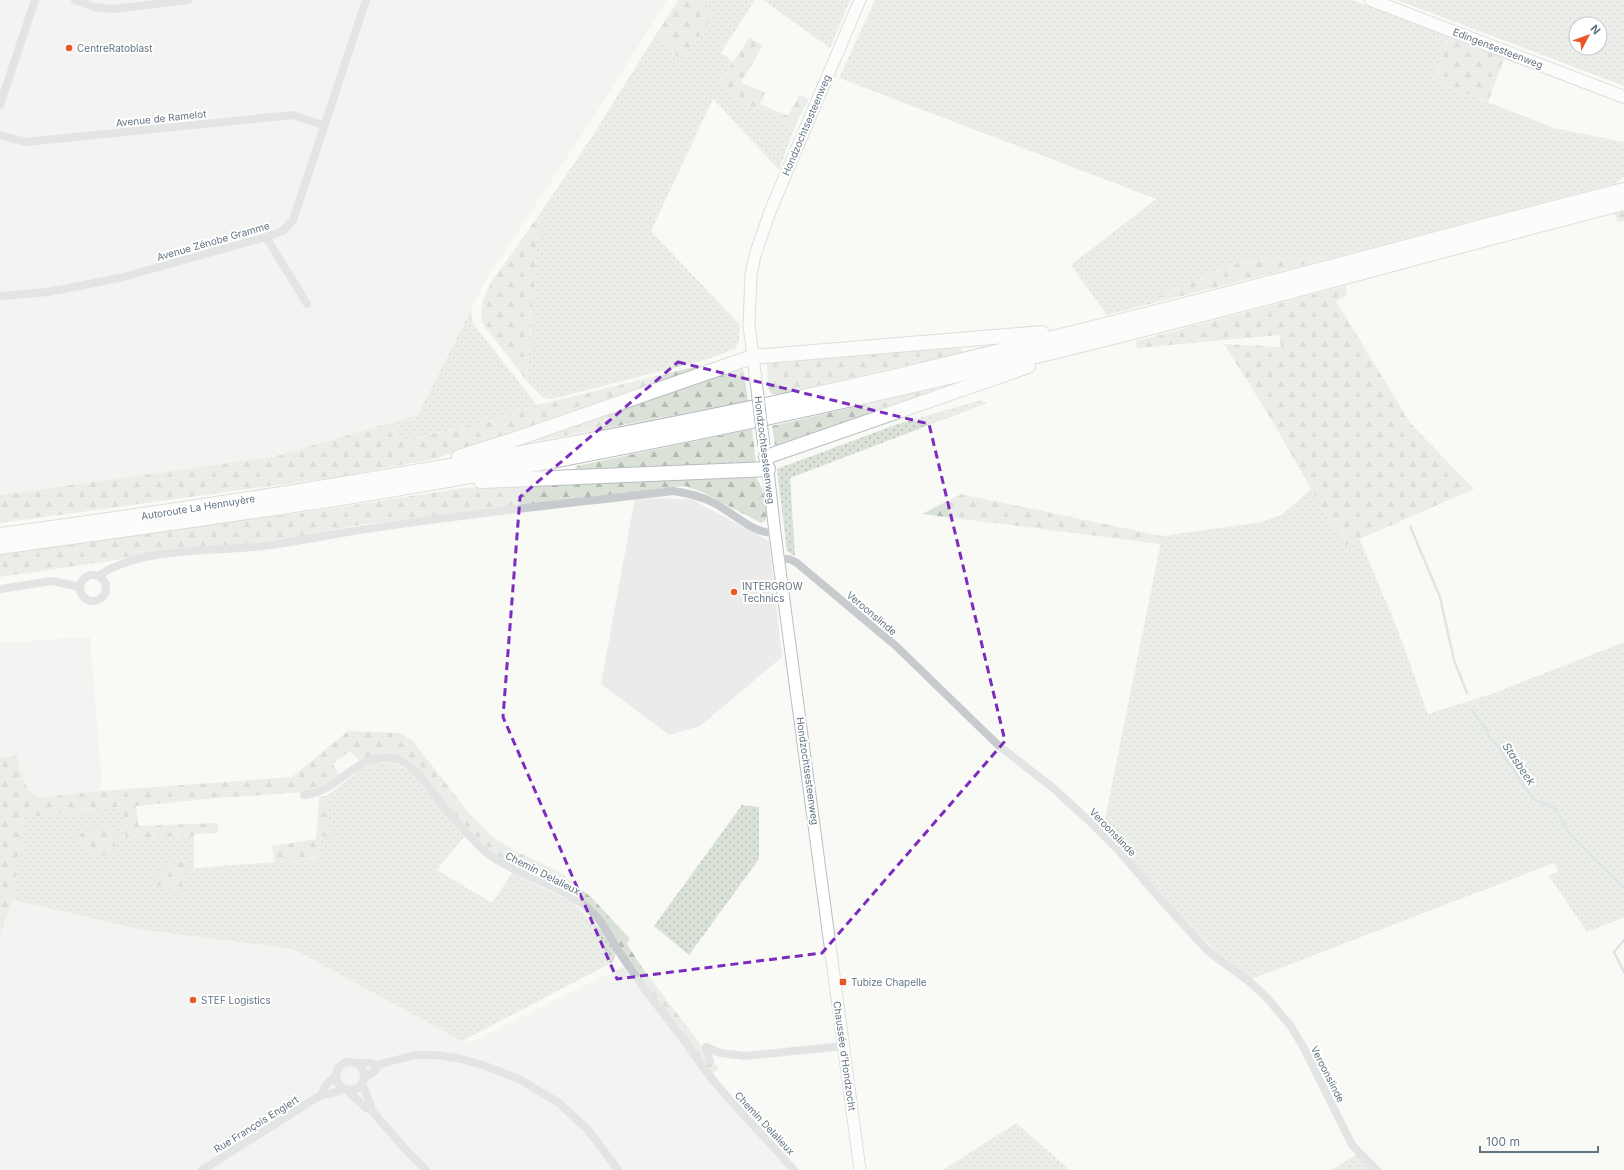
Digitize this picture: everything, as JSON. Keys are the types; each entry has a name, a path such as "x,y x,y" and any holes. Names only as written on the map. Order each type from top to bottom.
{"highway":[{"path":"376,479 398,470 446,460 510,441 753,361 1042,334 1075,334 1624,190"},
{"path":"389,490 580,455 884,392 1190,318 1624,203"},
{"name":"Autoroute La Hennuyère","path":"0,534 109,520 395,476 594,439 735,411 1075,334"},
{"path":"389,490 766,457 1029,366 1052,352"},
{"name":"Autoroute La Hennuyère","path":"0,547 272,509 389,490"}],"main road":[{"name":"Hondzochtsesteenweg","path":"827,918 778,559 749,326 751,275 762,234 860,0"},
{"name":"Edingensesteenweg","path":"1371,0 1624,97"},
{"name":"Chaussée d'Hondzocht","path":"827,918 860,1170"}],"street":[{"path":"0,105 35,0"},
{"path":"75,0 94,7 113,9 188,0"},
{"name":"Avenue Zénobe Gramme","path":"0,296 48,292 94,283 152,269 283,231 293,220 323,125 366,0"},
{"name":"Avenue de Ramelot","path":"0,135 26,142 292,115 323,125"},
{"path":"266,237 307,304"},
{"path":"98,576 110,568 119,566 129,560 163,554 270,545 410,523 673,491 692,494 715,503 756,528 768,533 775,533"},
{"name":"Veroonslinde","path":"778,559 788,559 797,563 896,646 998,745 1052,787 1088,820 1119,851 1208,951 1251,983 1267,998 1290,1025 1304,1048 1352,1144 1377,1170"},
{"path":"91,575 98,576 104,581 106,589 99,599 92,601 88,600 82,594 80,587 84,577 91,575"},
{"path":"0,589 52,581 80,587"},
{"name":"Chemin Delalieux","path":"304,795 314,794 325,790 369,760 382,757 395,758 408,766 416,773 482,850 494,859 563,892 600,921 642,985 710,1077 737,1109 794,1170"},
{"path":"710,1061 706,1047 720,1053 745,1056 844,1046"},
{"path":"321,1095 326,1085 335,1076 337,1069 342,1064 350,1062 371,1063 377,1065 415,1055 437,1055 461,1059 521,1080 559,1103 589,1131 618,1170"},
{"path":"357,1063 363,1070 363,1081 371,1105 370,1110"},
{"path":"321,1095 356,1089 375,1071 377,1065"},
{"path":"335,1076 337,1083 370,1110 426,1170"},
{"name":"Rue François Englert","path":"202,1170 210,1167 321,1095"}],"highlighted area":[{"path":"678,362 929,424 1005,741 822,953 617,979 503,717 520,497"}],"shaded area":[{"path":"0,0 667,0 591,121 488,276 418,415 273,457 0,495"},
{"path":"635,498 691,499 769,541 782,657 700,726 669,735 601,684"},
{"path":"90,637 101,775 100,791 38,798 33,795 22,780 17,756 0,757 0,643"},
{"path":"13,900 143,930 293,949 469,1044 623,967 735,1112 790,1170 0,1170 0,934"}],"green space":[{"path":"678,0 704,0 714,17 680,60 657,33"},
{"path":"704,0 755,0 721,53 733,61 721,80 734,98 758,109 770,112 788,126 796,124 779,170 713,99 651,231 740,325 739,342 735,349 708,359 552,399 542,397 527,381 539,215 589,141 657,33 680,59 714,17"},
{"path":"763,0 850,0 830,48"},
{"path":"875,0 1352,0 1449,37 1433,81 1554,128 1624,142 1624,177 1616,183 1332,258 1242,261 1130,309 1107,315 1071,265 1156,199 839,78"},
{"path":"1397,0 1624,0 1624,86"},
{"path":"1449,37 1505,56 1488,102 1433,81"},
{"path":"749,38 763,45 741,83 765,92 760,104 788,116 799,95 809,99 796,124 788,126 774,114 742,102 729,94 724,88 721,80"},
{"path":"1624,210 1624,221 1618,222 1613,213"},
{"path":"539,215 527,381 482,323 481,312 485,296 492,281"},
{"path":"1332,258 1130,309 1242,261"},
{"path":"1345,286 1347,296 1336,301 1411,424 1474,489 1344,546 1271,419 1224,344 1281,347 1279,335 1137,348 1136,341"},
{"path":"471,310 473,323 537,405 493,420 399,442 393,422 418,415"},
{"path":"960,346 962,352 781,394 772,394 768,388 767,362"},
{"path":"727,359 729,362 434,459 344,476 0,523 0,495 273,457 393,422 399,442 493,420 537,405"},
{"path":"743,365 748,401 538,441 537,436"},
{"path":"936,388 937,393 778,446 775,445 772,426"},
{"path":"981,400 987,403 790,478 795,556 787,551 777,469 898,424"},
{"path":"752,429 756,463 574,473 577,466"},
{"path":"753,473 762,489 765,501 766,520 761,523 702,492 685,486 365,524 280,540 156,554 0,577 0,555 347,506 463,488"},
{"path":"1311,489 1344,545 1359,538 1396,625 1428,714 1497,692 1624,642 1624,917 1587,932 1549,876 1558,871 1554,863 1252,979 1216,952 1170,904 1103,829 1162,536 1262,522 1281,515"},
{"path":"961,494 1162,536 1160,544 922,514"},
{"path":"348,731 400,733 413,741 468,812 493,837 515,851 558,871 592,898 630,939 627,944 641,966 719,1069 712,1074 586,906 488,852 407,761 395,754 384,752 379,753 361,762 350,751 333,764 340,777 309,792 216,798 136,806 139,826 218,823 218,833 194,834 194,836 126,838 122,807 39,816 24,813 13,900 0,934 0,757 17,756 21,774 26,785 38,798 100,791 292,777"},
{"path":"377,762 393,762 412,773 465,836 437,870 492,903 512,873 572,902 604,933 616,952 613,962 462,1041 293,949 143,930 13,900 24,813 39,816 122,807 126,838 194,836 194,868 317,859 322,836 330,836 327,796 357,772 370,764"},
{"path":"327,796 330,837 322,836 317,859 274,862 272,846 316,839 319,797"},
{"path":"742,805 759,807 759,859 689,955 654,926"},
{"path":"104,826 115,828 117,833 113,854 101,855 88,853 76,842 78,835 86,830"},
{"path":"185,859 188,867 178,894 158,885 158,875 165,867"},
{"path":"1016,1123 1070,1170 943,1170"},
{"path":"1357,1154 1374,1170 1331,1170"}],"waterway":[{"name":"Stasbeek","path":"1410,526 1440,597 1454,660 1467,693"},
{"name":"Stasbeek","path":"1472,710 1488,732 1489,737 1499,748 1533,799 1555,808 1567,830 1594,859 1624,887"},
{"name":"Stasbeek","path":"1624,940 1614,952 1624,972"}],"place":[{"name":"CentreRatoblast","path":"69,48"},
{"name":"INTERGROW Technics","path":"734,592"},
{"name":"Tubize Chapelle","path":"843,982"},
{"name":"STEF Logistics","path":"193,1000"}]}
